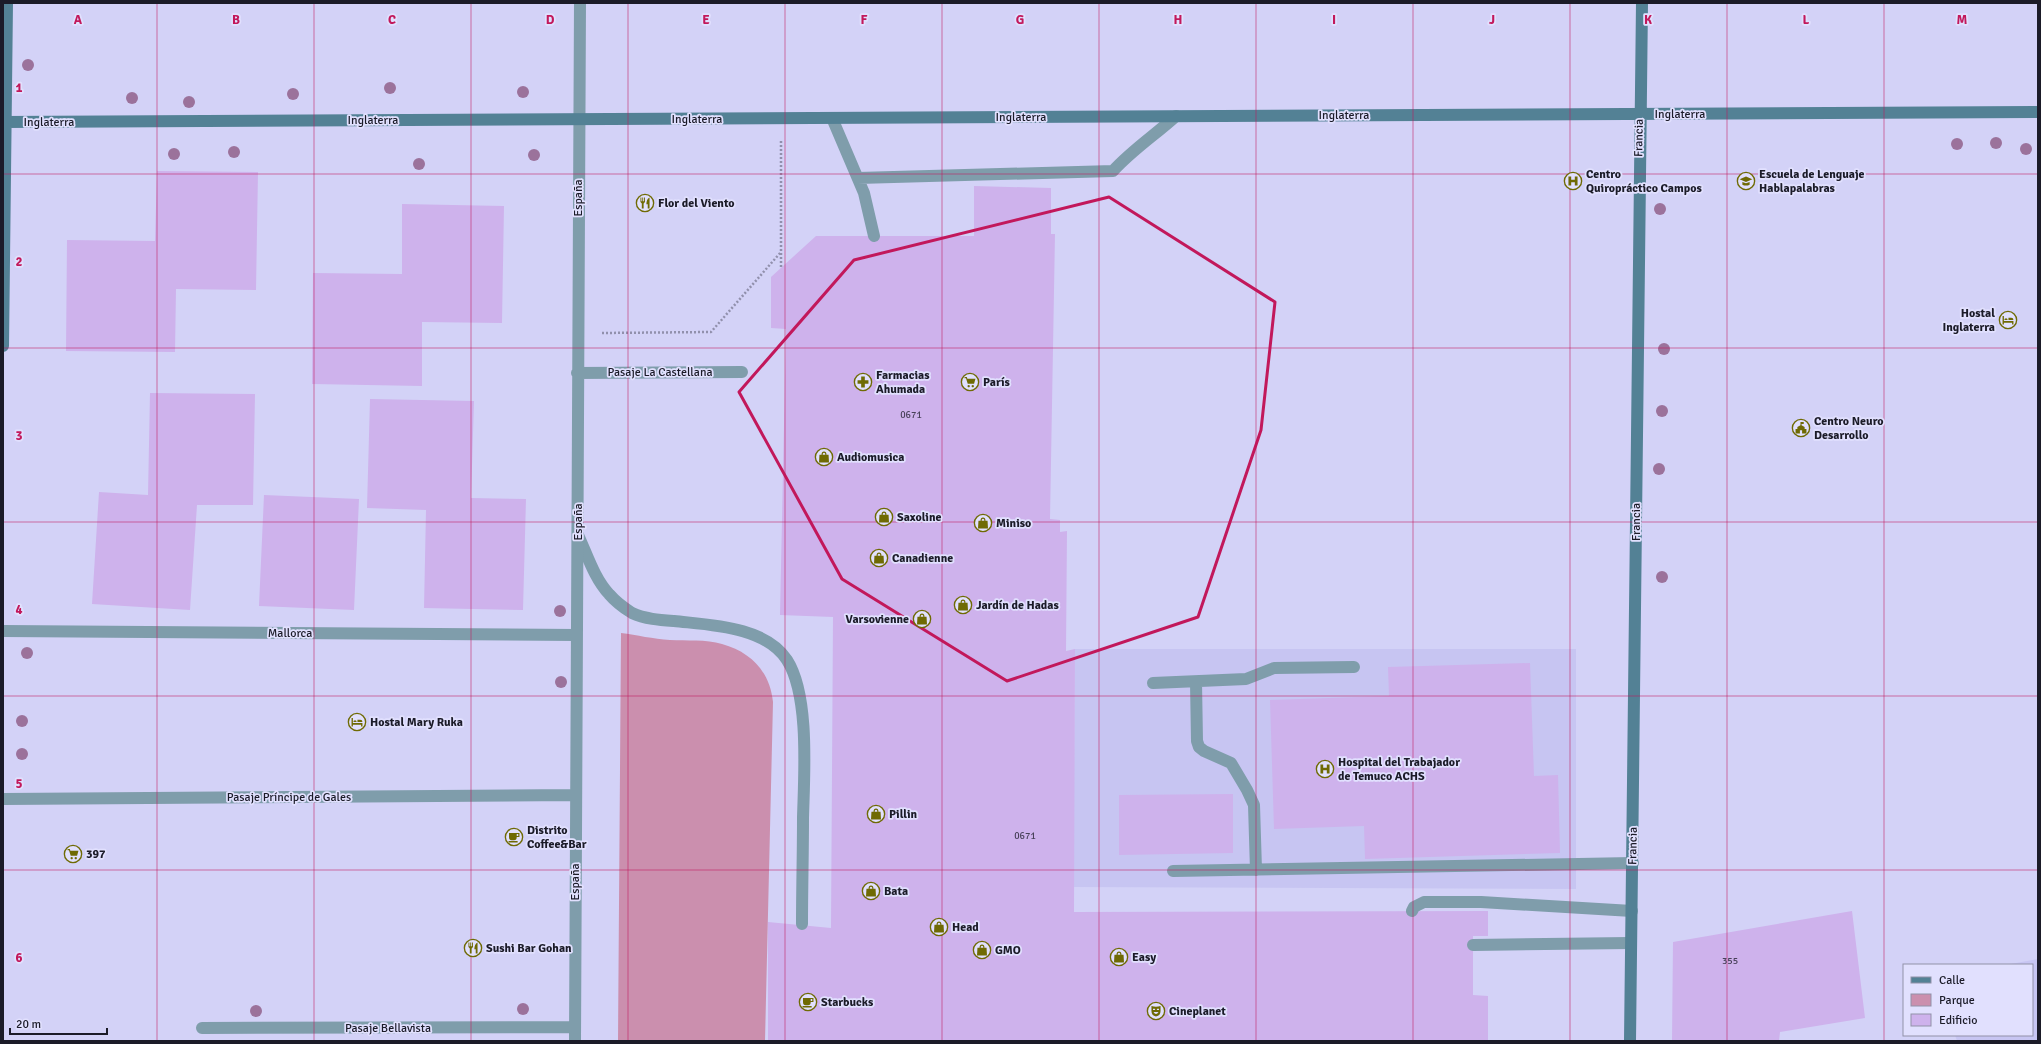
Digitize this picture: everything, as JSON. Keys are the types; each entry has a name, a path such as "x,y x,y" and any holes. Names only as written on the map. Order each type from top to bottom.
{"street":[{"path":"3,346 4,122 7,3"},
{"name":"España","path":"575,1041 575,795 578,535 578,119 580,3"},
{"name":"Francia","path":"1630,1041 1630,943 1633,863 1639,114 1642,3"},
{"name":"Inglaterra","path":"4,122 2038,112"},
{"path":"858,178 1113,171 1127,155 1157,134 1176,116"},
{"path":"832,118 847,156 858,178 869,208 874,236"},
{"name":"Pasaje La Castellana","path":"577,373 742,372"},
{"path":"578,535 596,574 608,593 633,613 650,619 724,627 744,632 764,640 778,649 788,661 795,680 800,702 805,756 802,924"},
{"name":"Mallorca","path":"3,631 576,635"},
{"path":"1153,683 1246,679 1274,668 1354,666"},
{"path":"1196,682 1197,740 1199,747 1204,751 1231,763 1254,805 1256,870"},
{"name":"Pasaje Príncipe de Gales","path":"3,799 575,795"},
{"path":"1173,871 1633,863"},
{"path":"1412,911 1414,906 1424,902 1540,904 1632,911"},
{"path":"1473,945 1630,943"},
{"name":"Pasaje Bellavista","path":"202,1028 575,1027"}],"path":[{"path":"781,118 781,268"},
{"path":"577,333 711,332 781,252"}],"highlighted area":[{"path":"1109,197 1275,302 1261,430 1198,617 1007,681 842,579 739,392 854,260"}],"shaded area":[{"name":"Hospital del Trabajador de Temuco ACHS","path":"1075,649 1576,649 1576,889 1073,887"},
{"path":"2038,959 2038,1041 1957,1041 1955,1036 2033,1036 2033,964 2010,964"}],"green space":[{"path":"621,633 664,639 716,642 742,652 750,658 768,681 773,702 765,1041 618,1041"}],"building":[{"path":"157,171 258,172 256,290 176,289 175,352 66,351 67,240 155,241"},
{"path":"974,186 1051,188 1051,234 1055,234 1050,519 1060,520 1060,532 1067,531 1066,651 1075,649 1074,912 1488,911 1488,936 1473,936 1473,995 1488,996 1488,1041 768,1041 768,922 831,928 833,617 780,615 786,329 771,328 771,277 816,236 974,236"},
{"path":"402,204 504,206 502,323 422,322 422,386 312,384 313,273 402,274"},
{"path":"150,393 255,394 253,505 197,505 190,610 92,604 99,492 148,495"},
{"path":"370,399 474,401 471,498 526,499 523,610 424,608 426,510 367,508"},
{"path":"264,495 359,499 354,610 259,606"},
{"path":"1530,663 1534,776 1558,775 1560,853 1365,859 1364,826 1274,829 1270,700 1389,696 1388,667"},
{"path":"1233,794 1233,853 1119,855 1119,795"},
{"path":"1852,911 1865,1018 1780,1032 1779,1041 1672,1041 1673,942"}],"place":[{"name":"Centro Quiropráctico Campos","path":"1573,181"},
{"name":"Escuela de Lenguaje Hablapalabras","path":"1746,181"},
{"name":"Flor del Viento","path":"645,203"},
{"name":"Hostal Inglaterra","path":"2008,320"},
{"name":"Farmacias Ahumada","path":"863,382"},
{"name":"París","path":"970,382"},
{"name":"Centro Neuro Desarrollo","path":"1801,428"},
{"name":"Audiomusica","path":"824,457"},
{"name":"Saxoline","path":"884,517"},
{"name":"Miniso","path":"983,523"},
{"name":"Canadienne","path":"879,558"},
{"name":"Jardín de Hadas","path":"963,605"},
{"name":"Varsovienne","path":"922,619"},
{"name":"Hostal Mary Ruka","path":"357,722"},
{"name":"Hospital del Trabajador de Temuco ACHS","path":"1325,769"},
{"name":"Pillin","path":"876,814"},
{"name":"Distrito Coffee&Bar","path":"514,837"},
{"name":"397","path":"73,854"},
{"name":"Bata","path":"871,891"},
{"name":"Head","path":"939,927"},
{"name":"Sushi Bar Gohan","path":"473,948"},
{"name":"GMO","path":"982,950"},
{"name":"Easy","path":"1119,957"},
{"name":"Starbucks","path":"808,1002"},
{"name":"Cineplanet","path":"1156,1011"}]}
